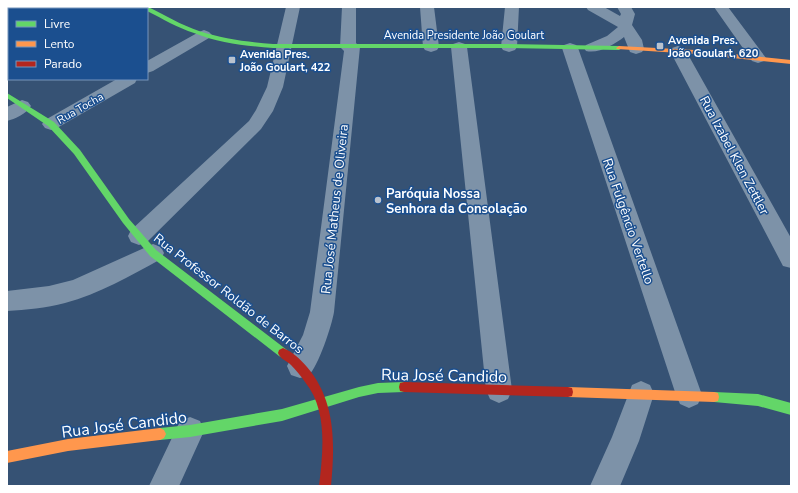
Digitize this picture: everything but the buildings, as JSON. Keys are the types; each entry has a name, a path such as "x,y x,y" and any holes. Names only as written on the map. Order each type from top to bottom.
{"street":[{"path":"7,301 51,296 74,290 123,268 227,153 255,125 270,100 275,87 293,7"},
{"name":"Rua José Matheus de Oliveira","path":"300,366 317,336 322,312 350,47 349,7"},
{"path":"427,7 431,47"},
{"path":"509,47 512,7"},
{"path":"593,7 626,27 634,40 636,49"},
{"path":"592,48 612,39 626,27 628,14 624,7"},
{"path":"721,7 758,58"},
{"name":"Avenida Presidente João Goulart","path":"148,8 204,35 234,42 284,47 509,47 636,49 678,51 791,62"},
{"path":"148,67 204,35"},
{"path":"459,47 499,390"},
{"name":"Rua Fulgêncio Vertello","path":"570,48 689,395"},
{"name":"Rua Izabel Klen Zettler","path":"678,51 791,259"},
{"name":"Rua Tocha","path":"51,124 127,80"},
{"name":"Rua Professor Roldão de Barros","path":"7,95 14,110 51,124 77,152 126,221 146,244 300,366 309,376 322,403 329,427 330,439 325,486"},
{"name":"Rua José Candido","path":"7,457 25,452 99,441 190,431 282,415 359,392 378,388 421,387 689,395 758,400 791,409"},
{"path":"605,486 625,441 641,394"},
{"path":"164,486 190,431"}],"traffic: fast":[{"path":"148,9 196,32 217,38 284,47 505,46 619,48"},
{"path":"7,95 51,124 77,152 126,221 153,253 283,353"},
{"path":"160,434 190,431 282,415 359,392 378,388 404,387"},
{"path":"714,397 758,400 791,409"}],"traffic: slow":[{"path":"619,48 695,52 791,62"},
{"path":"568,392 714,397"},
{"path":"7,457 68,445 160,434"}],"traffic: jam":[{"path":"283,353 292,359 310,380 318,393 323,408 328,438 325,486"},
{"path":"404,387 568,392"}],"place":[{"name":"Avenida Pres. João Goulart, 620","path":"660,46"},
{"name":"Avenida Pres. João Goulart, 422","path":"232,60"},
{"name":"Paróquia Nossa Senhora da Consolação","path":"378,200"}]}
